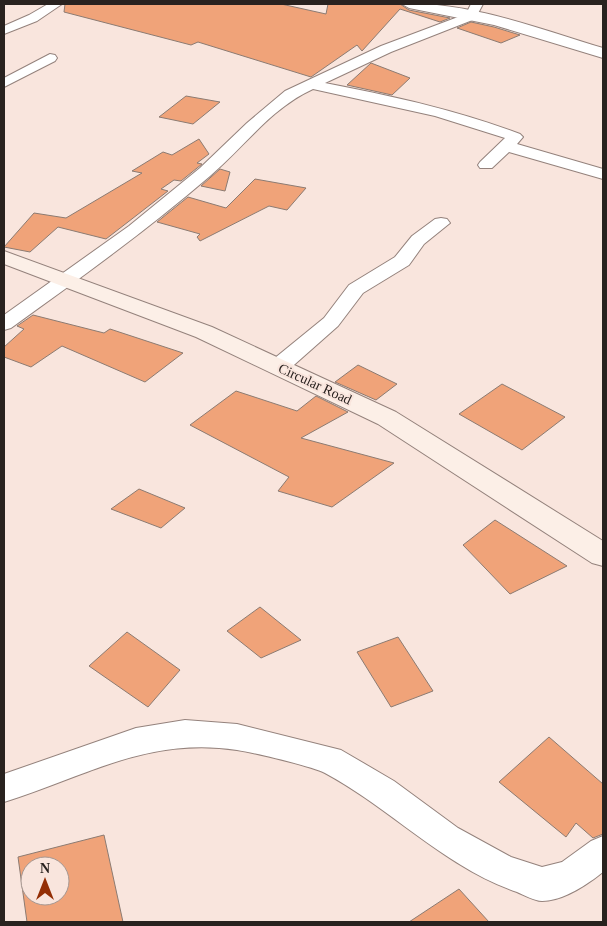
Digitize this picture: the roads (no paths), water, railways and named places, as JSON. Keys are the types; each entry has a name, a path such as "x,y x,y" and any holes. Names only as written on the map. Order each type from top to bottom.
{"main road":[{"name":"Circular Road","path":"4,257 204,332 387,418 603,554"}],"street":[{"path":"4,30 33,18 56,4"},
{"path":"409,4 474,10 496,21 603,53"},
{"path":"4,324 135,230 199,177 252,126 290,94 474,10"},
{"path":"4,16 33,18"},
{"path":"4,83 50,58"},
{"path":"311,84 405,105 494,128 515,137 486,165"},
{"path":"507,146 603,174"},
{"path":"278,367 331,322 356,288 402,261 418,240 441,222"},
{"path":"4,788 136,741 185,733 237,737 330,760 383,791 446,839 503,871 542,884 571,876 603,852"}]}
